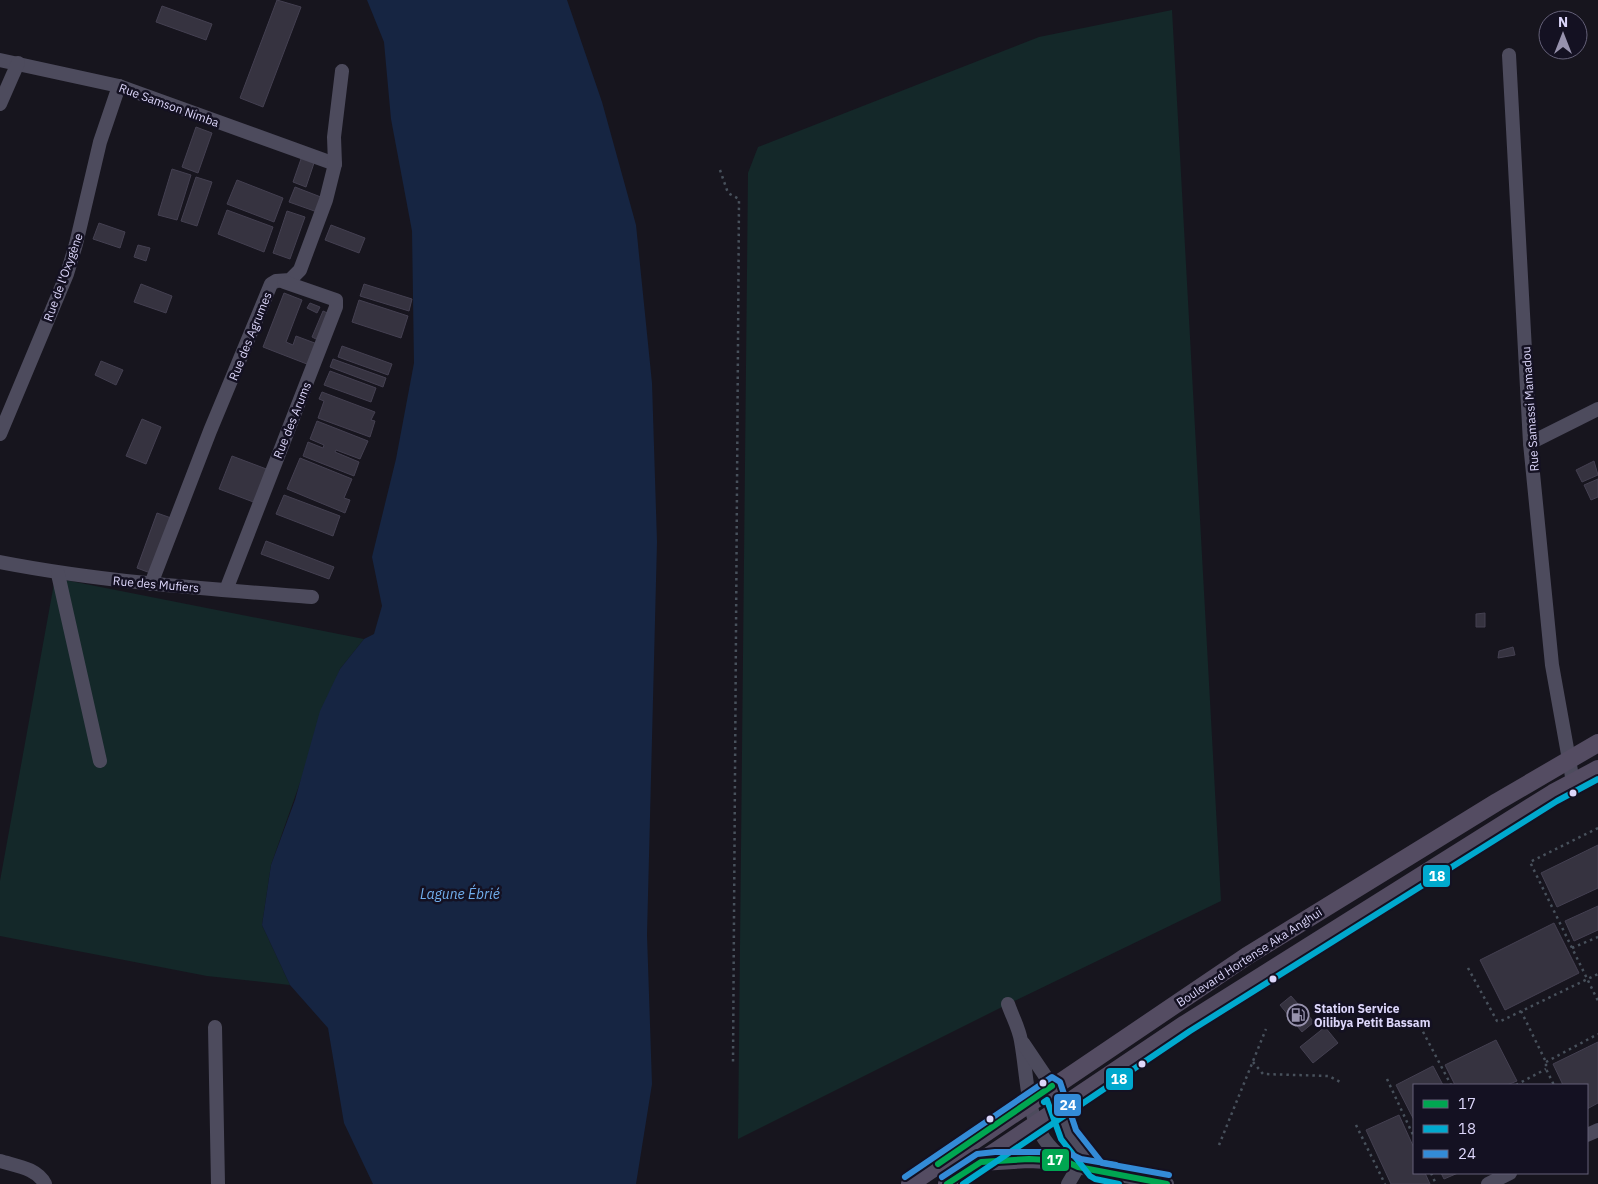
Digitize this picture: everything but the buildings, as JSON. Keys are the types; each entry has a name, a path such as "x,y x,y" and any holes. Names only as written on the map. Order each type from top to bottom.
{"main road":[{"name":"Boulevard Hortense Aka Anghui","path":"910,1184 1052,1086 1247,956 1479,813 1597,743"},
{"name":"Boulevard Hortense Aka Anghui","path":"946,1184 981,1162 1060,1106 1289,956 1573,782 1598,769"},
{"path":"981,1162 1029,1159 1072,1164"}],"street":[{"name":"Rue Samassi Mamadou","path":"1509,55 1530,443 1552,665 1573,782"},
{"name":"Rue Samson Nimba","path":"0,60 119,86 335,164"},
{"path":"0,104 18,63"},
{"name":"Rue des Agrumes","path":"151,584 210,431 271,284 276,281 284,282 293,279 300,270 326,200 335,164 334,137 342,71"},
{"name":"Rue de l'Oxygène","path":"0,434 69,266 105,124 119,86"},
{"name":"Rue des Arums","path":"226,590 336,307 336,300 284,282"},
{"path":"1530,443 1598,409"},
{"name":"Rue des Mufiers","path":"0,562 58,574 151,584 312,597"},
{"path":"58,574 100,761"},
{"path":"1008,1004 1021,1039 1052,1086 1068,1134 1097,1171"},
{"path":"215,1027 218,1184"},
{"path":"1021,1039 1029,1102 1035,1124 1050,1147 1072,1164 1097,1171 1168,1184"},
{"path":"0,1161 31,1171 42,1177 45,1184"},
{"path":"1068,1184 1072,1164"},
{"path":"1490,1183 1508,1174"}],"path":[{"path":"720,170 728,193 738,198 733,1063"},
{"path":"1598,828 1530,862 1598,1001"},
{"path":"1572,948 1598,937"},
{"path":"1468,968 1494,1019 1501,1022 1598,974"},
{"path":"1521,1011 1546,1062 1546,1069 1554,1084"},
{"path":"1420,1026 1450,1084"},
{"path":"1219,1146 1266,1029"},
{"path":"1546,1062 1598,1034"},
{"path":"1253,1062 1263,1074 1329,1076 1342,1084"},
{"path":"1518,1084 1546,1069"},
{"path":"1387,1079 1413,1135"},
{"path":"1356,1125 1386,1184"}],"green space":[{"path":"1172,10 1221,901 1008,1004 738,1139 748,173 758,147 1039,37"},
{"path":"55,578 364,639 340,669 271,865 262,925 290,985 207,976 0,936 0,881"}],"water":[{"name":"Lagune Ébrié","path":"367,0 567,0 602,102 636,225 652,383 657,542 647,935 652,1084 636,1184 373,1184 344,1123 328,1028 290,985 262,925 271,865 295,800 320,711 340,669 364,639 374,634 382,606 372,557 396,459 414,363 412,231 391,119 384,42"}],"transit line":[{"name":"18","path":"963,1184 1190,1031 1557,801 1598,779"},
{"name":"24","path":"905,1177 1052,1077 1060,1082 1076,1130 1102,1163 1169,1175"},
{"name":"17","path":"938,1164 1052,1086"},
{"name":"18","path":"1044,1102 1047,1100 1061,1139 1090,1176 1095,1179 1119,1184"},
{"name":"24","path":"942,1177 977,1154 995,1152 1066,1152 1081,1159 1116,1165"},
{"name":"17","path":"947,1184 981,1162 1029,1159 1065,1161 1078,1167 1167,1184"}],"place":[{"name":"Station Service Oilibya Petit Bassam","path":"1298,1015"}]}
